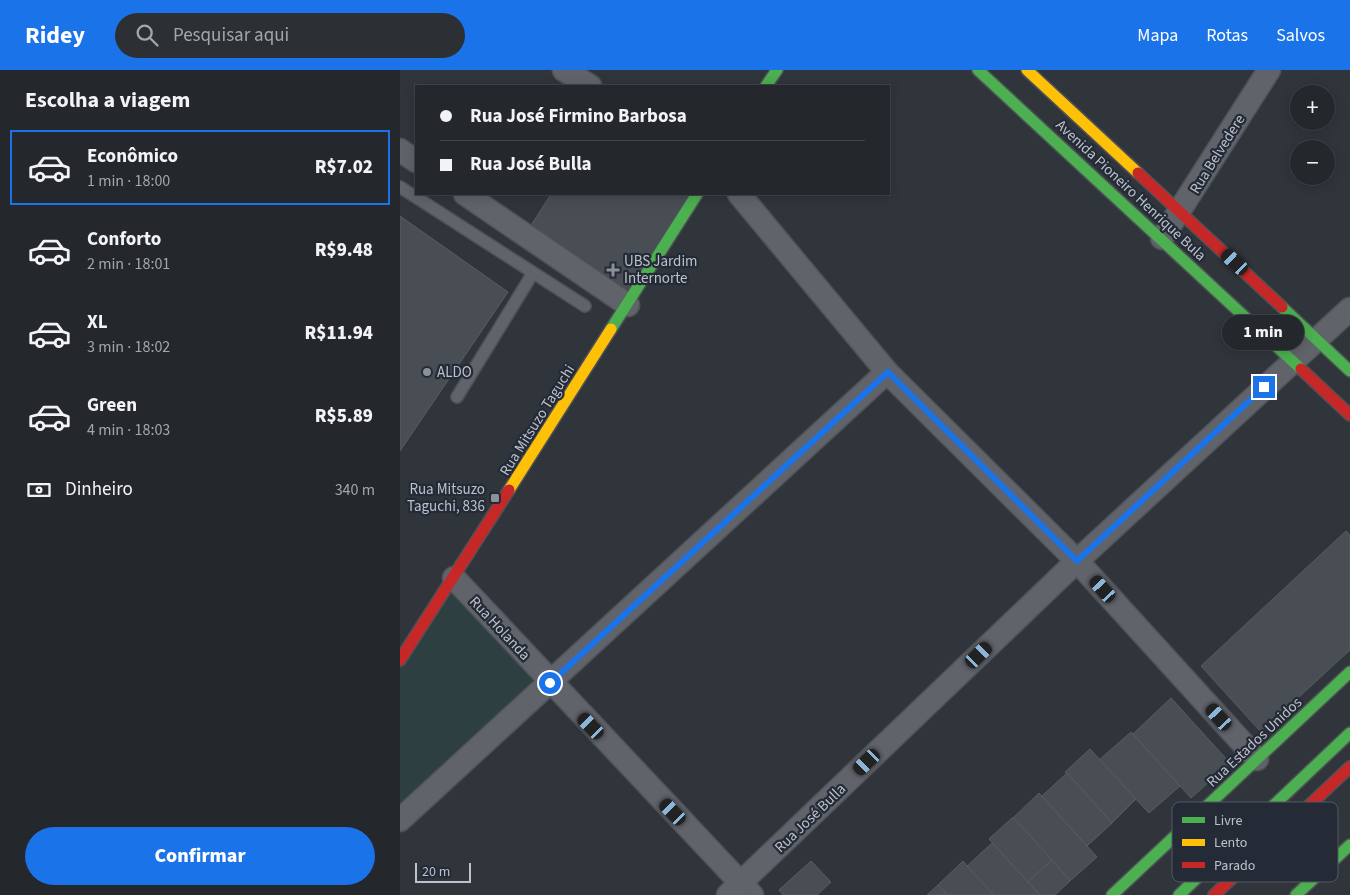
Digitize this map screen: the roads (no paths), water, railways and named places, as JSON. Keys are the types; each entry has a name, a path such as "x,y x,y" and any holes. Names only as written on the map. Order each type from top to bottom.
{"main road":[{"path":"767,85 777,70"},
{"name":"Avenida Pioneiro Henrique Bula","path":"978,70 1162,238 1350,415"},
{"name":"Avenida Pioneiro Henrique Bula","path":"1027,70 1181,211 1350,371"},
{"name":"Rua Mitsuzo Taguchi","path":"400,660 697,195"},
{"name":"Rua Estados Unidos","path":"1211,802 1350,672"},
{"path":"1277,802 1350,733"},
{"path":"1313,802 1350,767"},
{"name":"Rua Estados Unidos","path":"1112,895 1172,839"},
{"path":"1338,856 1350,845"},
{"path":"1178,895 1192,882"},
{"path":"1214,895 1228,882"},
{"path":"1296,895 1310,882"}],"street":[{"path":"564,70 588,85"},
{"name":"Rua Belvedere","path":"1162,238 1270,70"},
{"path":"400,150 415,160"},
{"path":"466,195 628,305"},
{"path":"739,195 888,372 1077,561 1257,759"},
{"name":"Rua José Bulla","path":"741,891 1077,561 1292,360 1350,309"},
{"path":"400,820 888,372"},
{"name":"Rua Holanda","path":"454,578 741,891"}],"lane":[{"path":"400,187 585,306"},
{"path":"456,397 533,273"}],"place":[{"name":"UBS Jardim Internorte","path":"613,270"},
{"name":"ALDO","path":"427,372"},
{"name":"Rua Mitsuzo Taguchi, 836","path":"495,498"}]}
